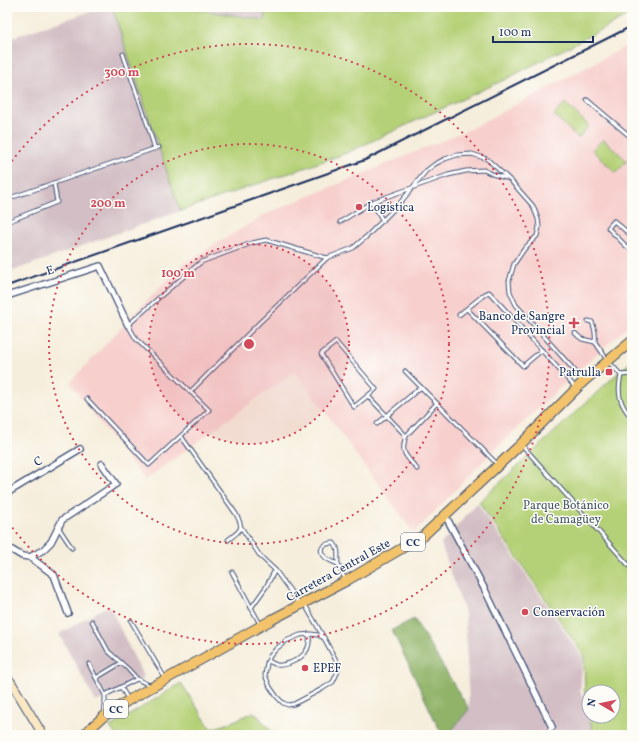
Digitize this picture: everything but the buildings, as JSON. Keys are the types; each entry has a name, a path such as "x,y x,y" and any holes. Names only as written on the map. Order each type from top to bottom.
{"main road":[{"name":"Carretera Central Este","path":"83,735 103,717 129,700 261,626 346,581 423,536 584,381 632,341"}],"street":[{"name":"E","path":"7,296 100,266 128,325"},
{"name":"C","path":"7,493 80,449"},
{"path":"30,557 43,550 51,542 62,520 116,484 102,464"},
{"path":"445,515 484,588 552,727"},
{"path":"7,548 22,556 30,557 54,575 68,613"},
{"path":"8,679 43,735"}],"lane":[{"path":"123,54 155,149"},
{"path":"586,100 632,138"},
{"path":"7,198 159,147"},
{"path":"190,392 327,258 353,248 366,237 400,203 426,171 445,159 457,155 472,154 487,159 533,206 538,219 539,227 537,236 514,264 510,281 510,292 516,305 584,381"},
{"path":"340,222 372,202 448,175 466,171 484,170 508,179"},
{"path":"7,222 57,202 54,183"},
{"path":"372,202 383,220"},
{"path":"632,236 614,221 608,228 628,248 632,248"},
{"path":"87,399 149,465 209,410 136,339 128,325 162,294 201,262 252,243 266,240 327,258"},
{"path":"460,315 489,292 576,389"},
{"path":"467,309 523,366 542,350"},
{"path":"588,321 592,322 594,327 596,335 595,342 608,361 621,375"},
{"path":"575,333 582,339 595,342"},
{"path":"336,342 376,389 368,396 354,407 321,354 336,342"},
{"path":"405,370 498,465"},
{"path":"621,375 632,374"},
{"path":"621,375 618,386 622,405 632,418"},
{"path":"377,424 421,387"},
{"path":"368,396 406,436"},
{"path":"417,469 403,452 406,436 437,403"},
{"path":"180,436 236,514 241,527 260,556 275,570 302,604 324,638 338,664 338,671 333,682 294,704 288,705 284,703 278,698 270,687 265,675 265,670 270,656 286,641 300,635 318,635 324,638"},
{"path":"520,444 632,569"},
{"path":"58,527 72,548"},
{"path":"228,540 239,531 241,527"},
{"path":"338,564 329,560 322,553 322,547 325,544 334,543 336,545 338,550 338,564 346,581"},
{"path":"251,608 266,587 275,570"},
{"path":"232,572 261,626"},
{"path":"92,621 108,651 137,678 153,687"},
{"path":"131,621 166,680"},
{"path":"268,661 277,665 284,665 302,656 309,646 309,634"},
{"path":"96,678 121,663"},
{"path":"89,664 105,695 103,717"},
{"path":"105,695 137,678"},
{"path":"120,687 129,700"},
{"path":"545,735 552,727"}],"shaded area":[{"path":"104,7 112,7 180,211 7,273 7,39"},
{"path":"175,7 266,7 264,20"},
{"path":"632,43 632,323 582,367 493,451 414,533 295,371 145,480 70,382 181,265 266,214 470,129"},
{"path":"477,503 583,658 580,691 581,724 591,724 594,735 448,735 469,709 465,613 441,544"},
{"path":"109,605 144,678 96,702 59,634"}],"green space":[{"path":"112,7 175,7 264,20 266,7 632,7 632,14 506,79 344,154 180,211"},
{"path":"565,103 589,126 578,138 554,115"},
{"path":"603,139 627,161 616,173 592,150"},
{"name":"Parque Botánico de Camagüey","path":"632,361 632,735 594,735 591,724 621,724 621,684 585,684 584,656 479,502"},
{"path":"414,619 469,709 448,735 442,735 392,630"},
{"path":"181,683 211,729 227,724 254,712 275,735 116,735 110,727"}],"railway":[{"path":"7,286 365,160 632,26"}],"place":[{"name":"Logistica","path":"359,207"},
{"name":"Banco de Sangre Provincial","path":"574,323"},
{"name":"Patrulla","path":"609,372"},
{"name":"Conservación","path":"525,612"},
{"name":"EPEF","path":"305,668"}]}
